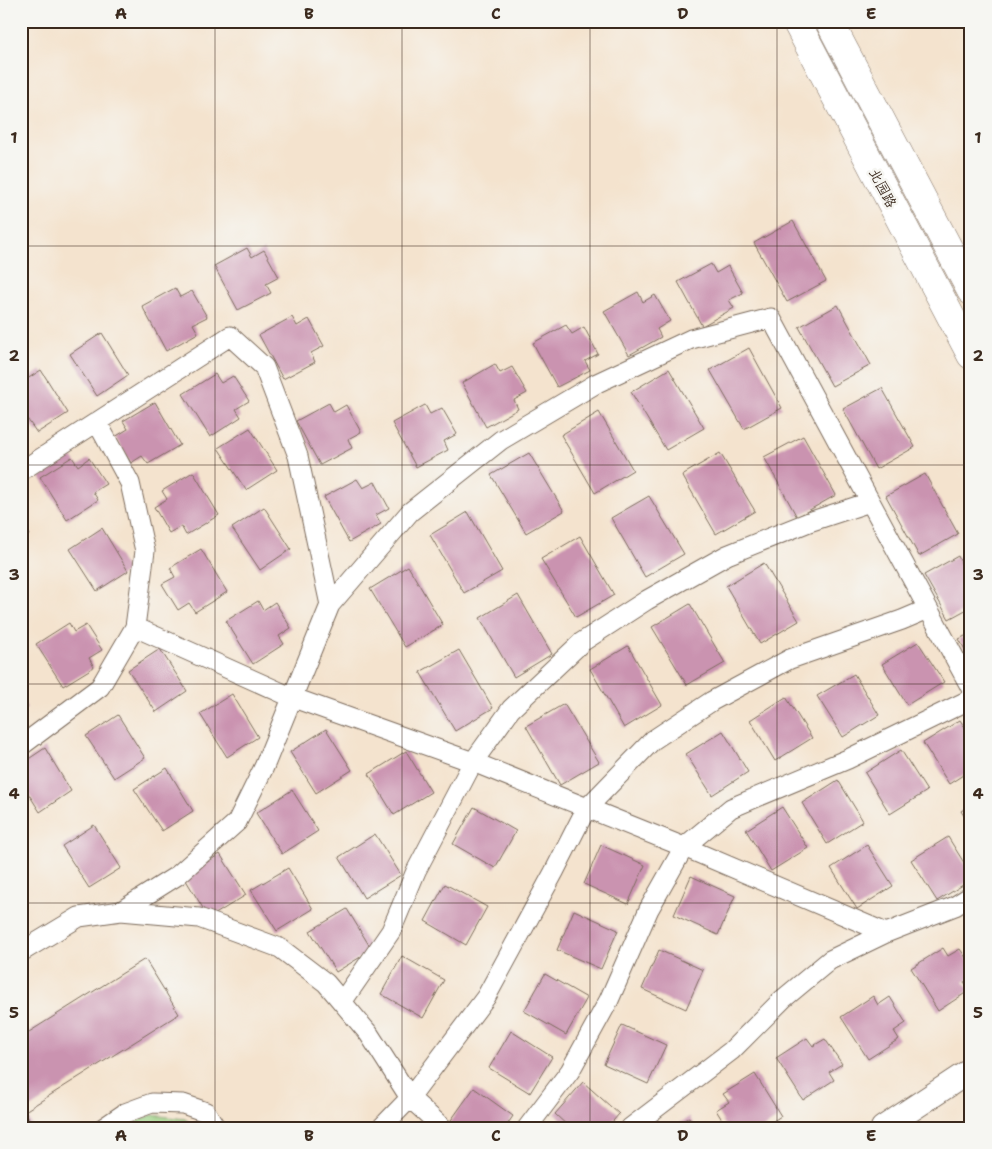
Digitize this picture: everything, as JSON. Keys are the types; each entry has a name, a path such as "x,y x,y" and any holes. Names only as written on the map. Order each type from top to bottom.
{"main road":[{"name":"北园路","path":"796,21 971,355"},
{"path":"829,21 971,291"}],"street":[{"path":"121,912 178,875 237,822 264,767 330,605 410,512 501,440 598,383 691,339 771,318 971,688"},
{"path":"21,471 230,336 264,367 298,456 330,605"},
{"path":"21,746 100,687 135,627 145,551 130,483 97,422"},
{"path":"342,1002 391,931 416,872 473,762 511,709 582,642 648,600 726,555 809,522 870,502"},
{"path":"381,1128 410,1098 486,997 586,809 653,740 712,701 790,658 902,620 928,609"},
{"path":"135,627 291,697 473,762 684,847 886,933"},
{"path":"527,1128 570,1071 610,1000 649,909 684,847 731,808 848,759 971,699"},
{"path":"630,1128 730,1051 783,999 830,960 886,933 956,906 971,896"},
{"path":"21,952 79,917 121,912 199,918 280,948 326,983 369,1034 410,1098 443,1128"},
{"path":"883,1128 971,1070"},
{"path":"103,1128 125,1113 152,1103 182,1104 206,1112 216,1128"}],"green space":[{"path":"152,1115 185,1119 197,1128 121,1128"}],"building":[{"path":"793,221 826,281 787,302 754,243"},
{"path":"247,248 252,257 264,250 279,277 266,284 271,293 238,310 214,266"},
{"path":"711,264 716,273 728,266 743,293 729,300 734,308 702,326 678,282"},
{"path":"175,288 180,297 192,291 207,317 193,324 198,333 166,351 142,306"},
{"path":"638,292 643,302 655,295 670,321 657,329 661,337 629,355 604,311"},
{"path":"838,305 871,365 832,386 799,327"},
{"path":"292,317 297,326 309,319 324,346 311,353 315,362 283,379 259,335"},
{"path":"566,325 572,334 584,327 598,354 585,361 590,370 557,387 533,343"},
{"path":"102,333 128,375 97,396 70,354"},
{"path":"749,348 782,408 744,429 710,370"},
{"path":"495,364 500,373 512,367 527,393 514,400 518,409 486,427 462,383"},
{"path":"669,369 704,428 666,450 631,392"},
{"path":"41,370 68,413 37,433 21,410 21,383"},
{"path":"215,374 221,383 233,376 249,401 236,409 241,417 210,437 183,394"},
{"path":"882,388 915,447 876,469 843,409"},
{"path":"155,402 180,445 148,464 142,456 131,463 115,437 128,429 123,421"},
{"path":"329,403 334,412 346,405 361,432 348,439 352,448 320,465 296,421"},
{"path":"425,405 430,414 442,408 457,434 444,441 448,450 416,467 392,423"},
{"path":"599,412 633,470 595,493 561,435"},
{"path":"250,428 277,470 246,490 218,448"},
{"path":"803,436 836,495 797,517 764,457"},
{"path":"529,453 564,511 526,533 491,475"},
{"path":"720,453 755,511 716,534 682,475"},
{"path":"72,457 78,466 89,458 106,484 93,492 98,500 67,520 40,477"},
{"path":"193,472 219,515 186,535 181,526 169,533 154,507 167,499 162,491"},
{"path":"925,474 958,534 919,556 886,496"},
{"path":"357,479 363,488 375,482 389,508 376,515 381,524 349,542 324,497"},
{"path":"649,496 684,554 645,577 611,518"},
{"path":"264,507 291,549 260,570 232,528"},
{"path":"468,512 502,571 464,593 430,535"},
{"path":"21,522 29,535 21,540"},
{"path":"102,528 128,571 97,591 70,549"},
{"path":"580,536 614,595 576,617 541,559"},
{"path":"201,549 227,592 195,612 189,603 178,610 162,584 175,577 170,568"},
{"path":"958,556 962,565 971,561 971,607 949,619 924,575"},
{"path":"764,563 799,621 760,644 726,586"},
{"path":"408,566 443,625 405,647 370,589"},
{"path":"518,595 552,654 514,677 480,618"},
{"path":"258,601 263,610 275,602 291,628 279,636 284,644 253,664 226,621"},
{"path":"690,604 725,663 687,685 652,627"},
{"path":"69,623 74,632 86,625 102,650 89,658 94,667 63,686 36,644"},
{"path":"971,633 971,660 959,639"},
{"path":"918,642 944,682 907,705 882,664"},
{"path":"628,646 662,705 624,728 590,669"},
{"path":"160,649 187,691 156,712 128,670"},
{"path":"459,650 493,708 455,731 420,672"},
{"path":"854,674 879,715 843,737 817,696"},
{"path":"232,694 258,737 227,757 200,714"},
{"path":"786,697 812,738 775,761 750,720"},
{"path":"21,698 27,708 21,712"},
{"path":"564,704 599,762 560,785 526,726"},
{"path":"118,715 145,758 114,778 86,736"},
{"path":"960,720 971,737 971,770 949,784 923,743"},
{"path":"326,729 352,770 316,793 290,752"},
{"path":"723,731 748,772 712,795 686,754"},
{"path":"45,748 71,791 40,812 21,782 21,764"},
{"path":"901,750 927,791 890,814 865,773"},
{"path":"406,751 431,792 394,815 369,774"},
{"path":"167,768 193,811 162,831 134,789"},
{"path":"838,780 863,821 827,844 802,803"},
{"path":"292,790 318,831 282,854 256,813"},
{"path":"971,805 971,827 961,811"},
{"path":"474,807 516,831 495,868 453,844"},
{"path":"782,807 808,848 771,871 746,830"},
{"path":"94,825 121,868 89,888 62,846"},
{"path":"375,834 401,875 364,898 339,857"},
{"path":"948,837 971,874 971,880 937,901 911,860"},
{"path":"601,845 645,865 628,904 584,884"},
{"path":"867,845 893,886 857,909 831,868"},
{"path":"220,854 246,895 209,918 184,877"},
{"path":"288,868 313,909 277,931 251,890"},
{"path":"691,876 735,896 718,935 674,915"},
{"path":"445,884 487,907 466,945 425,921"},
{"path":"347,909 372,950 336,972 310,931"},
{"path":"574,910 618,930 601,969 557,950"},
{"path":"943,948 948,956 960,949 971,965 971,978 964,982 970,990 938,1011 911,968"},
{"path":"659,950 703,970 686,1009 642,989"},
{"path":"402,956 444,980 423,1018 381,994"},
{"path":"145,959 179,1014 25,1111 33,1128 21,1128 21,1037"},
{"path":"545,974 587,998 566,1035 524,1011"},
{"path":"873,996 878,1005 890,997 906,1023 894,1031 899,1039 868,1059 841,1017"},
{"path":"622,1025 666,1045 648,1084 604,1064"},
{"path":"511,1031 552,1057 530,1093 489,1068"},
{"path":"807,1038 813,1046 825,1039 842,1064 829,1072 834,1080 803,1100 776,1058"},
{"path":"755,1074 781,1116 763,1128 727,1128 716,1110 729,1102 723,1094"},
{"path":"583,1082 619,1114 607,1128 570,1128 555,1114"},
{"path":"474,1088 513,1116 505,1128 456,1128 449,1123"},
{"path":"689,1117 696,1128 672,1128"}]}
